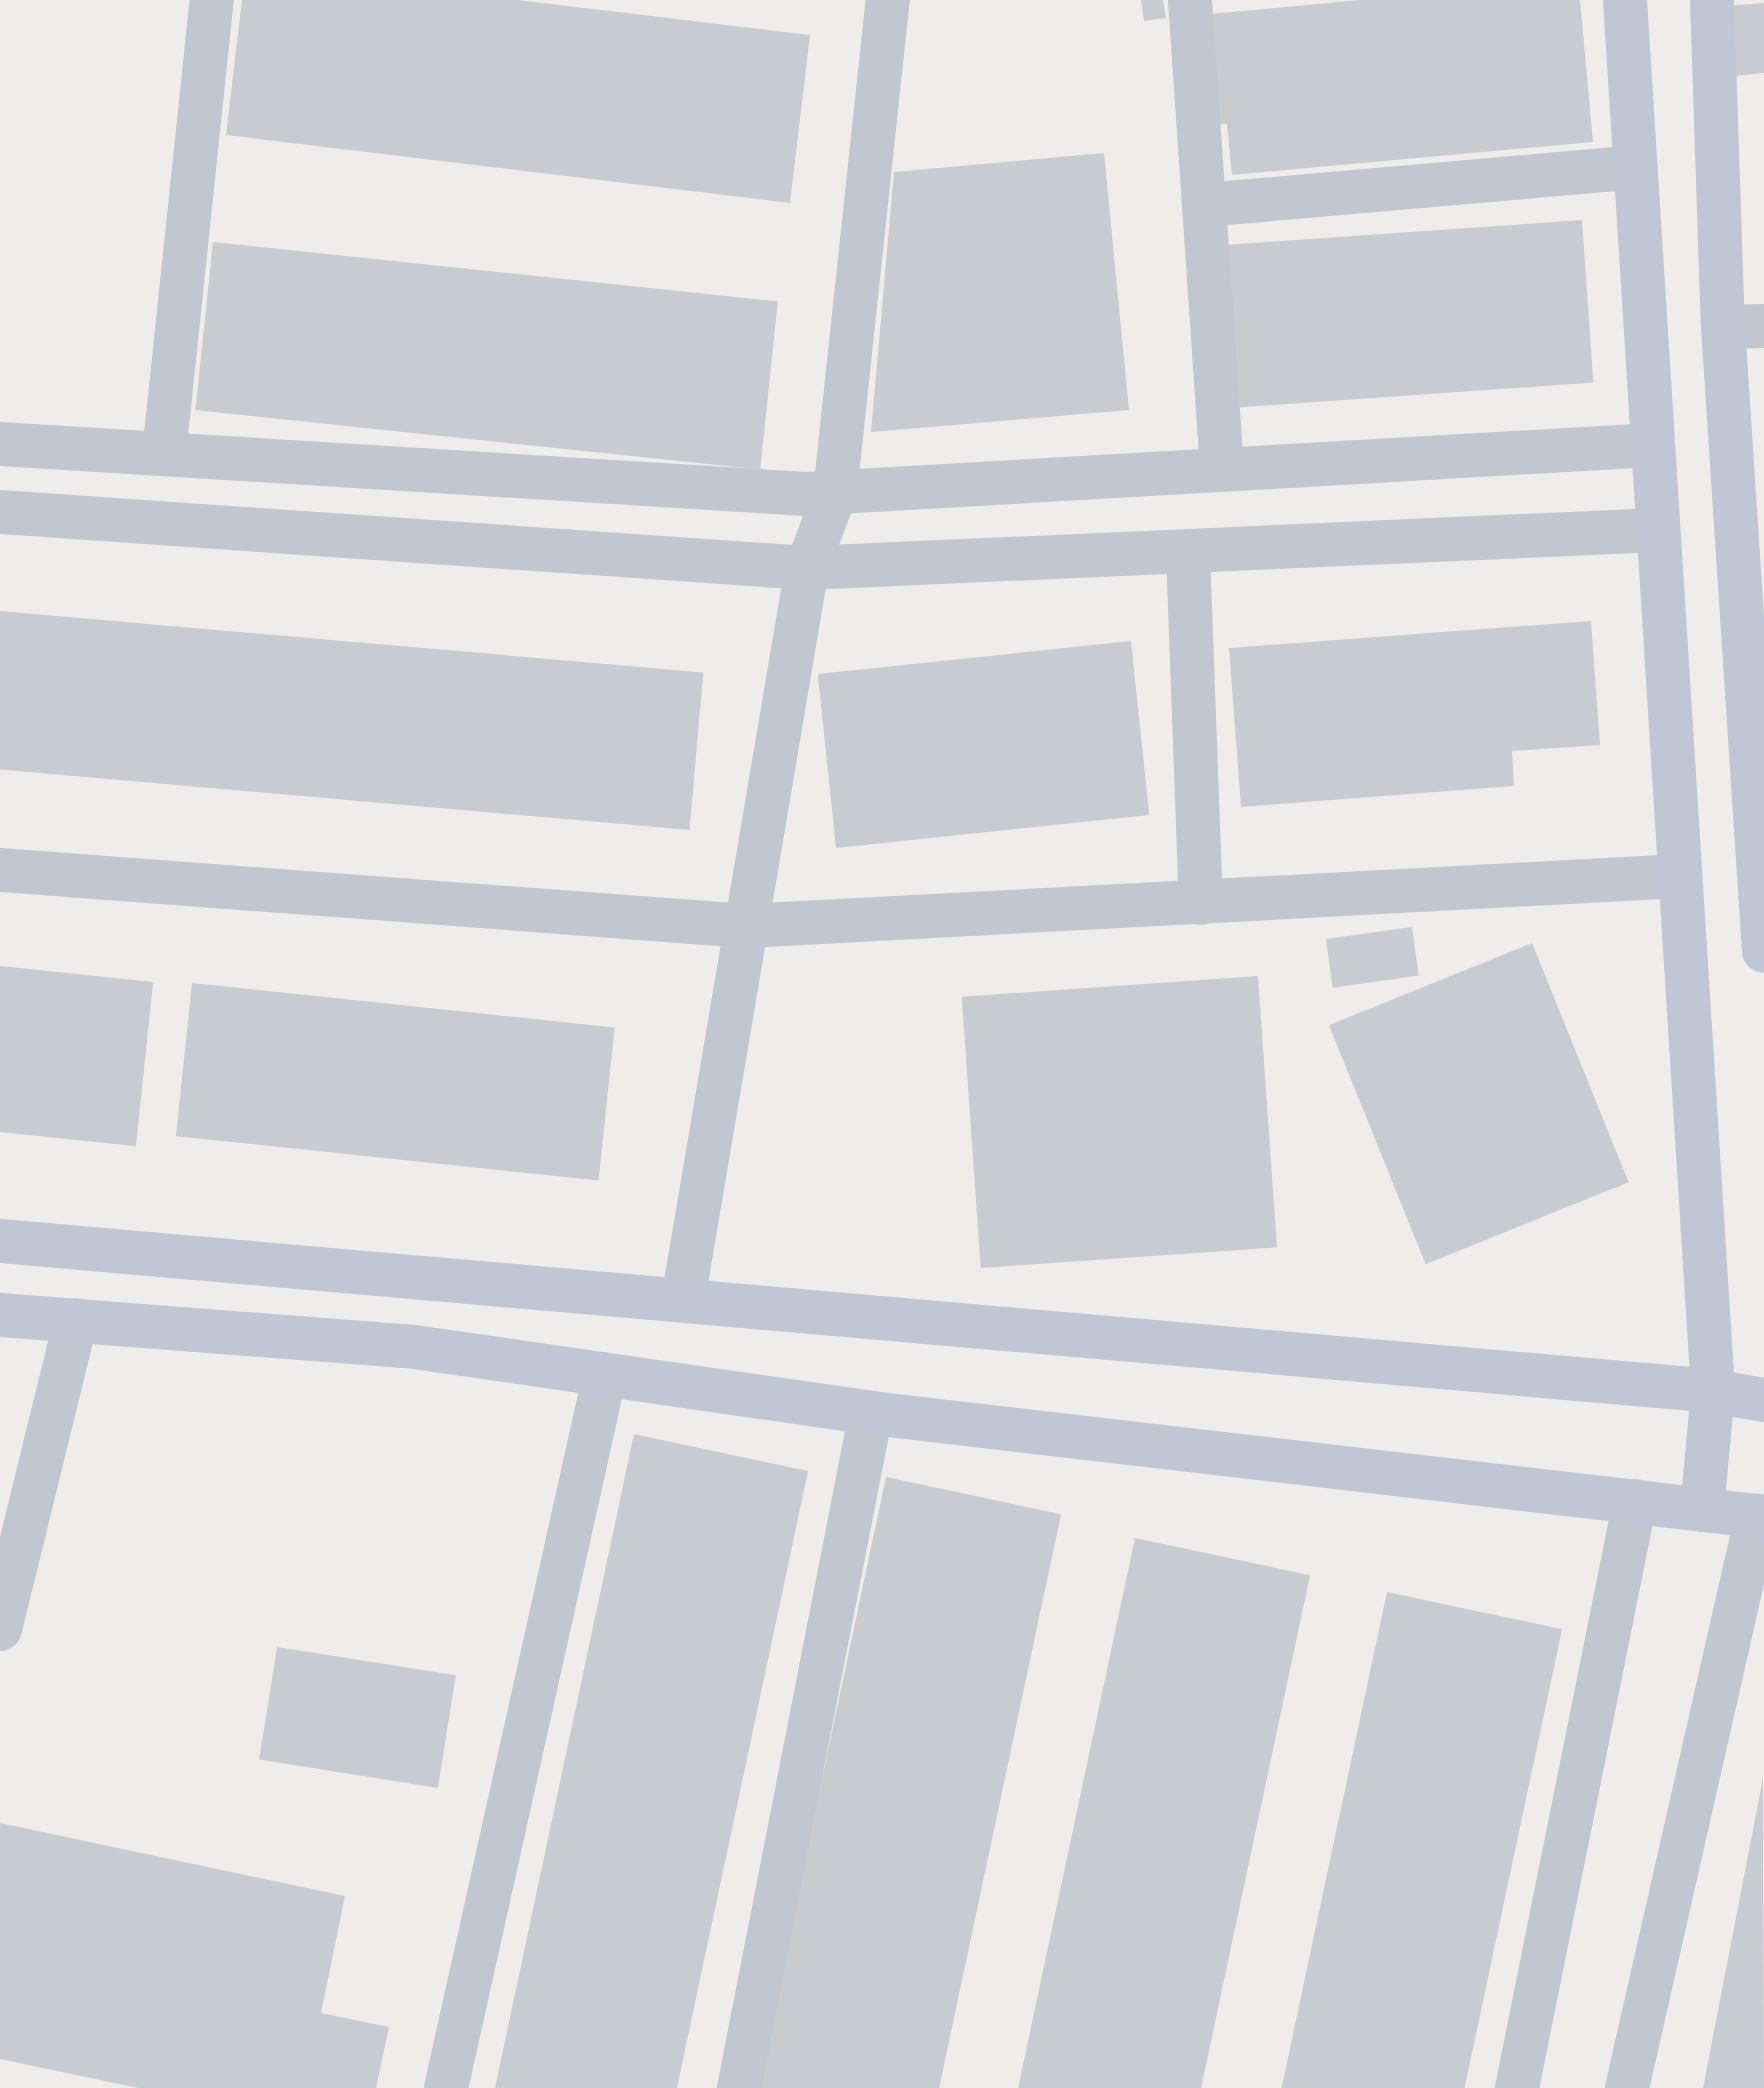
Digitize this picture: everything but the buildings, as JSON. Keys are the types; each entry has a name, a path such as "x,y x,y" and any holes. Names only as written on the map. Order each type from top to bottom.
{"main road":[{"path":"1625,0 1713,1391 1702,1509"},
{"path":"1712,0 1744,326 1764,951"},
{"path":"0,1241 1713,1391 1764,1400"},
{"path":"0,1315 414,1347 871,1413 1760,1516"}],"street":[{"path":"683,1300 807,568 835,493 888,0"},
{"path":"1190,0 1222,470"},
{"path":"164,454 207,1"},
{"path":"1204,205 1635,167"},
{"path":"0,444 805,494 1653,445"},
{"path":"0,512 807,568 1658,530"},
{"path":"1188,553 1201,903"},
{"path":"0,870 746,926 1680,876"},
{"path":"0,1629 76,1320"},
{"path":"446,2088 605,1374"},
{"path":"739,2088 871,1413"},
{"path":"1517,2088 1635,1501"},
{"path":"1627,2088 1760,1516"}]}
